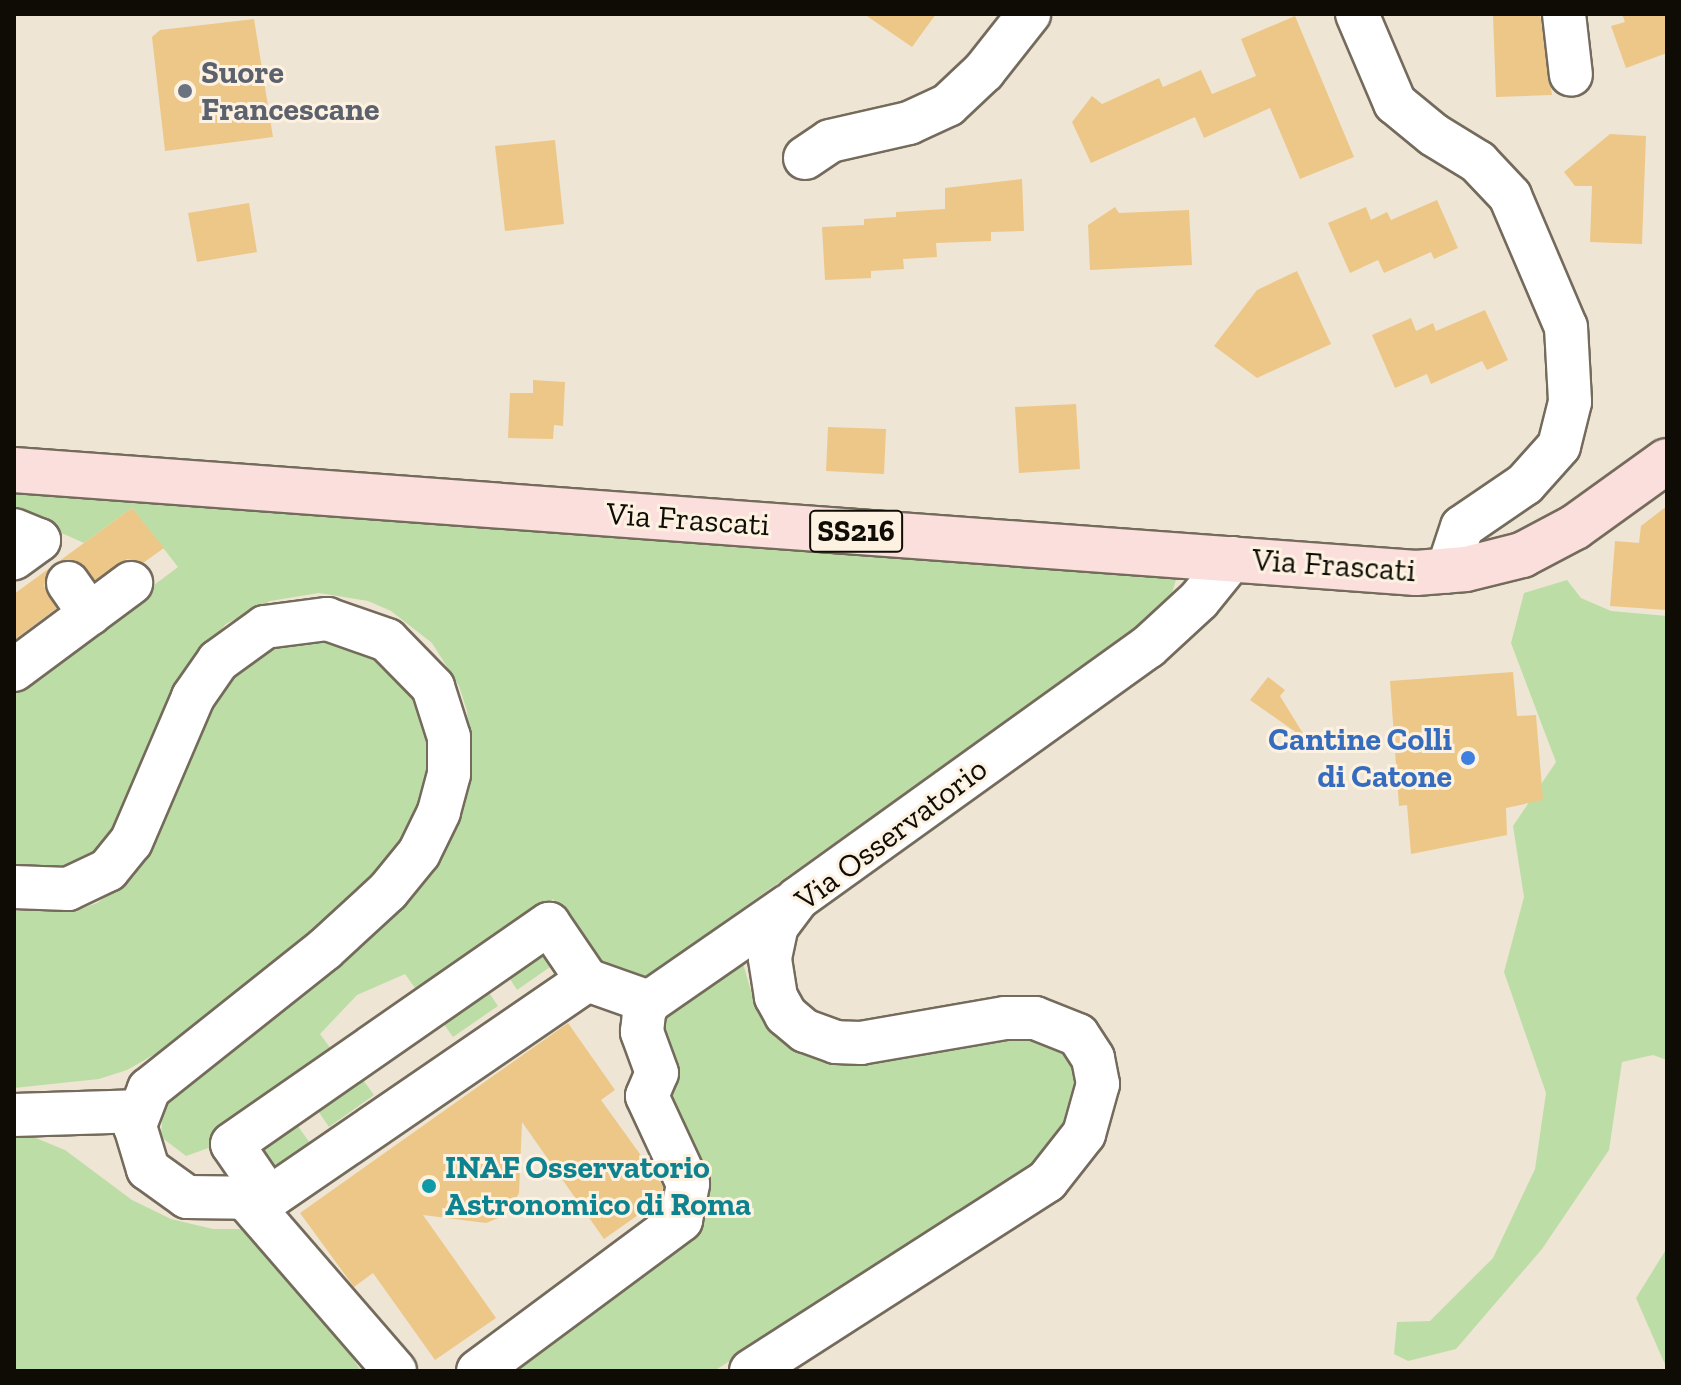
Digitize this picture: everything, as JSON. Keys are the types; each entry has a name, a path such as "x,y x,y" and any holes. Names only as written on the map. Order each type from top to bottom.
{"main road":[{"name":"Via Frascati","path":"14,470 1233,558 1362,572 1447,572 1504,561 1540,547 1667,461"}],"street":[{"path":"805,158 830,141 909,123 948,105 984,71 1029,14"},
{"path":"1357,14 1395,103 1423,128 1478,162 1510,196 1566,327 1570,402 1559,446 1525,484 1470,518 1456,537 1447,572"},
{"path":"1564,14 1571,75"},
{"name":"Via Osservatorio","path":"751,1371 1047,1181 1084,1134 1098,1084 1093,1058 1078,1035 1035,1018 1005,1018 872,1042 836,1042 805,1031 781,1006 770,974 777,926 797,899 1148,647 1199,600 1233,558"},
{"path":"14,670 47,565 131,583"},
{"path":"14,887 68,889 95,880 115,863 140,825 203,679 232,647 265,627 311,618 368,631 417,666 439,698 449,737 449,774 439,812 419,853 388,891 325,949 149,1089 138,1111 141,1155 159,1181 187,1197 258,1199 587,980"},
{"path":"478,1371 674,1229 686,1210 686,1172 647,1096 657,1073 642,1032 649,1002 797,899"},
{"path":"395,1371 258,1199 232,1144 549,924 587,980 649,1002"},
{"path":"387,1037 424,1090"},
{"path":"14,1115 138,1111"}],"green space":[{"path":"14,492 1178,573 1168,606 723,922 727,930 639,990 607,978 553,899 420,995 405,974 357,995 320,1034 337,1057 217,1145 186,1156 161,1137 163,1107 325,959 470,762 467,711 459,686 432,643 391,611 368,601 319,593 270,601 226,624 192,661 112,841 66,874 14,869 14,690 178,567 132,508 84,543 14,512"},
{"path":"1567,580 1581,598 1611,611 1667,616 1667,1060 1653,1055 1622,1062 1609,1150 1542,1249 1456,1349 1408,1361 1394,1354 1397,1322 1430,1321 1493,1258 1535,1169 1546,1093 1504,972 1524,897 1513,826 1556,762 1511,643 1524,593"},
{"path":"289,636 359,639 435,716 422,819 376,875 180,1040 127,1070 99,1079 14,1088 14,911 75,911 97,903 134,876 159,837 196,733 228,676"},
{"path":"548,937 563,958 517,990 503,968"},
{"path":"740,953 753,998 772,1029 1058,1031 1087,1088 1046,1161 714,1371 517,1371 675,1254 698,1226 665,1097 679,1064 657,1020"},
{"path":"484,985 498,1006 453,1037 438,1016"},
{"path":"359,1074 374,1095 329,1127 314,1105"},
{"path":"295,1122 310,1143 265,1174 250,1153"},
{"path":"14,1129 65,1150 132,1200 171,1219 213,1229 255,1229 293,1265 361,1371 14,1371"},
{"path":"1667,1248 1667,1369 1636,1298"}],"building":[{"path":"864,14 936,14 912,47"},
{"path":"1493,14 1540,14 1552,95 1496,97"},
{"path":"1622,14 1667,14 1667,53 1626,68 1611,26 1625,22"},
{"path":"1295,16 1354,157 1300,179 1270,108 1204,138 1195,117 1091,163 1072,122 1092,96 1102,104 1159,78 1163,87 1201,70 1212,94 1256,76 1241,39"},
{"path":"254,19 273,137 165,151 152,37 160,30"},
{"path":"1610,134 1646,136 1642,244 1590,242 1592,186 1575,186 1564,172"},
{"path":"555,140 564,224 505,231 495,146"},
{"path":"1022,179 1024,231 991,232 991,241 936,243 937,257 903,259 904,269 871,271 871,278 825,280 822,227 864,225 864,219 896,217 896,212 945,209 945,188"},
{"path":"1437,200 1458,248 1434,259 1431,252 1384,273 1378,260 1350,273 1328,223 1366,207 1371,220 1387,212 1391,220"},
{"path":"249,203 257,252 197,262 188,213"},
{"path":"1115,207 1119,213 1189,210 1192,265 1090,270 1088,225"},
{"path":"1297,271 1331,344 1257,378 1214,346 1257,290"},
{"path":"1485,310 1508,360 1487,370 1482,361 1431,384 1427,374 1395,388 1372,335 1411,318 1416,331 1433,323 1436,331"},
{"path":"533,380 565,382 563,426 554,425 553,439 508,438 510,393 533,393"},
{"path":"1076,404 1080,469 1019,473 1015,407"},
{"path":"828,427 886,429 884,474 826,471"},
{"path":"1667,506 1667,610 1610,606 1615,541 1639,543 1641,526"},
{"path":"132,508 164,548 143,563 127,559 95,580 79,562 58,562"},
{"path":"51,567 44,586 57,608 14,640 14,594"},
{"name":"Cantine Colli di Catone","path":"1513,672 1517,716 1536,715 1543,800 1506,808 1507,835 1411,854 1407,805 1399,806 1390,681"},
{"path":"1268,677 1285,690 1280,696 1307,740 1250,700"},
{"name":"INAF Osservatorio Astronomico di Roma","path":"568,1023 615,1090 601,1100 663,1186 661,1199 604,1239 522,1122 519,1193 508,1214 486,1223 423,1215 496,1318 435,1360 373,1273 354,1287 300,1213"}],"place":[{"name":"Suore Francescane","path":"185,91"},
{"name":"Cantine Colli di Catone","path":"1468,758"},
{"name":"INAF Osservatorio Astronomico di Roma","path":"429,1186"}]}
